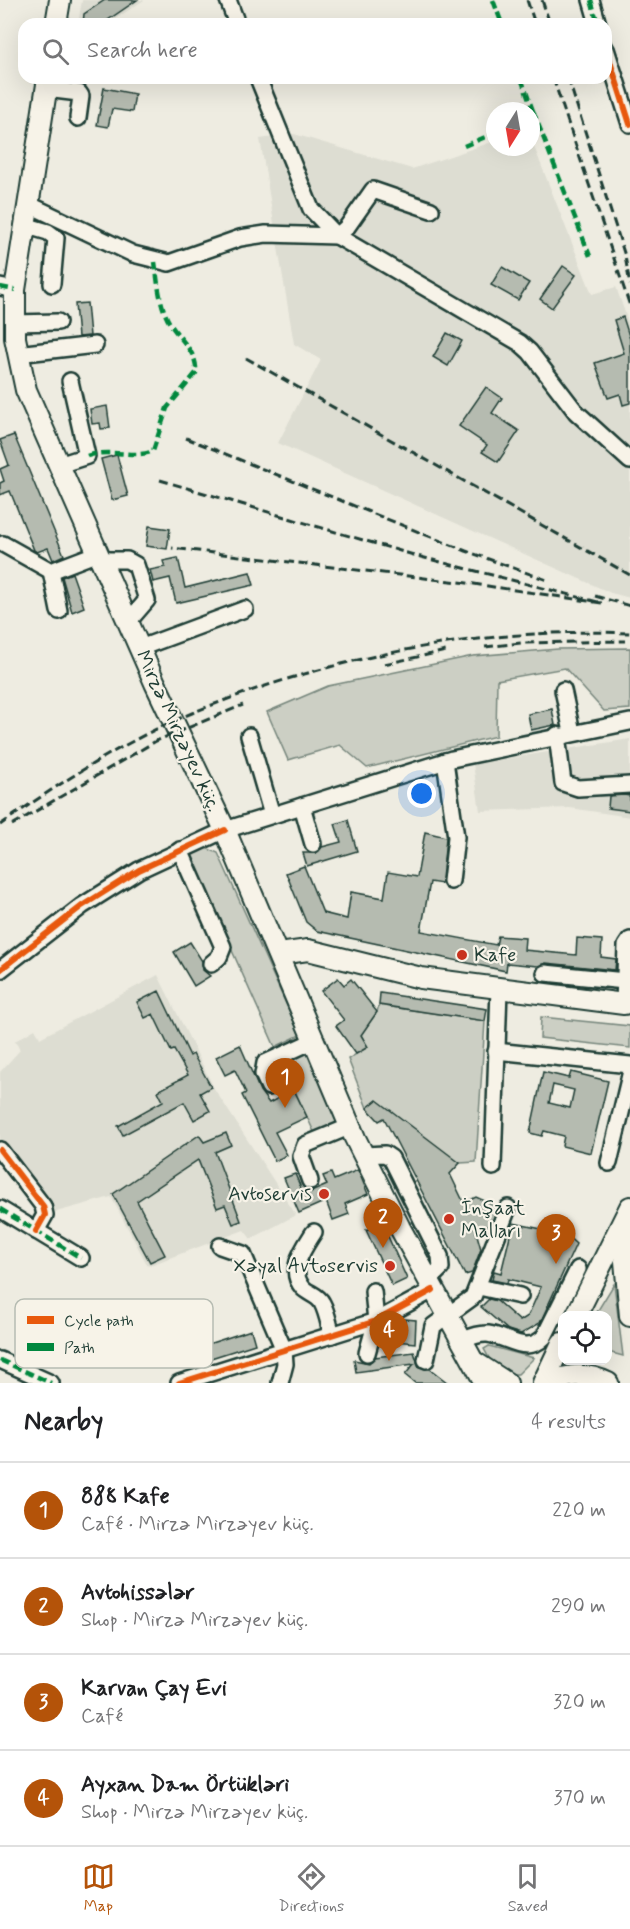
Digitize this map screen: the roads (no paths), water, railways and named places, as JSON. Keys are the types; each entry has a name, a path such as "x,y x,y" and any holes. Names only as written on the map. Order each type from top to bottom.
{"main road":[{"path":"57,18 60,0"},
{"name":"Mirzə Mirzəyev küç.","path":"47,84 28,204 8,289 17,354 26,390 128,622 225,830 364,1155 447,1317 485,1383"},
{"path":"279,954 308,951 392,973 628,1005"},
{"path":"578,1311 630,1207"},
{"path":"629,1244 625,1275 630,1316"},
{"path":"464,1348 484,1370 507,1383"},
{"path":"548,1382 558,1354"},
{"path":"548,1382 577,1375 592,1376 608,1383"}],"street":[{"path":"228,0 235,18"},
{"path":"591,0 596,18"},
{"path":"612,67 630,124"},
{"path":"50,84 79,93 81,96 78,118"},
{"path":"260,84 311,209 337,236 520,344 530,352 576,412 630,461"},
{"path":"28,204 133,255 169,263 240,238 266,234 337,236 348,227 373,190 431,210"},
{"path":"24,225 48,232 56,238 52,284"},
{"path":"14,323 58,322"},
{"path":"17,354 95,345"},
{"path":"59,465 87,456 70,381"},
{"path":"3,544 51,571 99,556 127,560 136,565 147,600 128,622"},
{"path":"51,571 59,611"},
{"path":"140,648 245,609"},
{"path":"563,690 563,783 578,788 630,784"},
{"path":"0,970 82,906 139,870 225,830 445,761 564,734 630,722"},
{"path":"249,736 272,815"},
{"path":"445,761 456,837 450,881"},
{"path":"302,806 313,844"},
{"path":"180,850 223,947 219,957 211,964"},
{"path":"628,1005 625,981 626,946 630,940"},
{"path":"545,973 625,981"},
{"path":"493,1167 499,989"},
{"path":"269,1087 262,1074 265,1064 315,1040"},
{"path":"496,1051 630,1065"},
{"path":"609,1163 630,1075"},
{"path":"310,1181 301,1156 305,1145 351,1126"},
{"path":"1,1153 43,1206 45,1215 36,1231"},
{"path":"426,1360 433,1326 465,1305 478,1287 508,1208"},
{"path":"0,1209 81,1258"},
{"path":"314,1232 299,1254 297,1263 300,1282 304,1289 321,1302 332,1335"},
{"path":"220,1246 243,1254 284,1350 285,1364 280,1383"},
{"path":"464,1348 487,1334 530,1347 538,1344 544,1337 578,1269"},
{"path":"179,1383 376,1321 431,1286"},
{"path":"478,1287 520,1296"},
{"path":"367,1353 376,1321 373,1292"},
{"path":"0,1359 15,1366"},
{"path":"19,1368 51,1383"}],"railway":[{"path":"527,0 533,18"},
{"path":"542,0 548,18"},
{"path":"555,84 630,306"},
{"path":"570,84 625,256 630,285"},
{"path":"246,358 630,575"},
{"path":"186,438 466,551 547,580"},
{"path":"160,480 417,556 602,603 467,583 172,548"},
{"path":"595,596 630,606"},
{"path":"0,825 69,778 142,736 192,713 297,676 352,661 462,641 574,632 630,633"},
{"path":"485,647 521,643 625,641"},
{"path":"384,664 446,651"},
{"path":"12,825 156,741 243,705"}],"place":[{"name":"Kafe","path":"462,955"},
{"name":"888 Kafe","path":"285,1108"},
{"name":"Avtoservis","path":"324,1194"},
{"name":"İnşaat Malları","path":"449,1219"},
{"name":"Avtohissələr","path":"383,1248"},
{"name":"Karvan Çay Evi","path":"556,1264"},
{"name":"Xəyal Avtoservis","path":"390,1266"},
{"name":"Ayxan Dam Örtükləri","path":"389,1361"}]}
